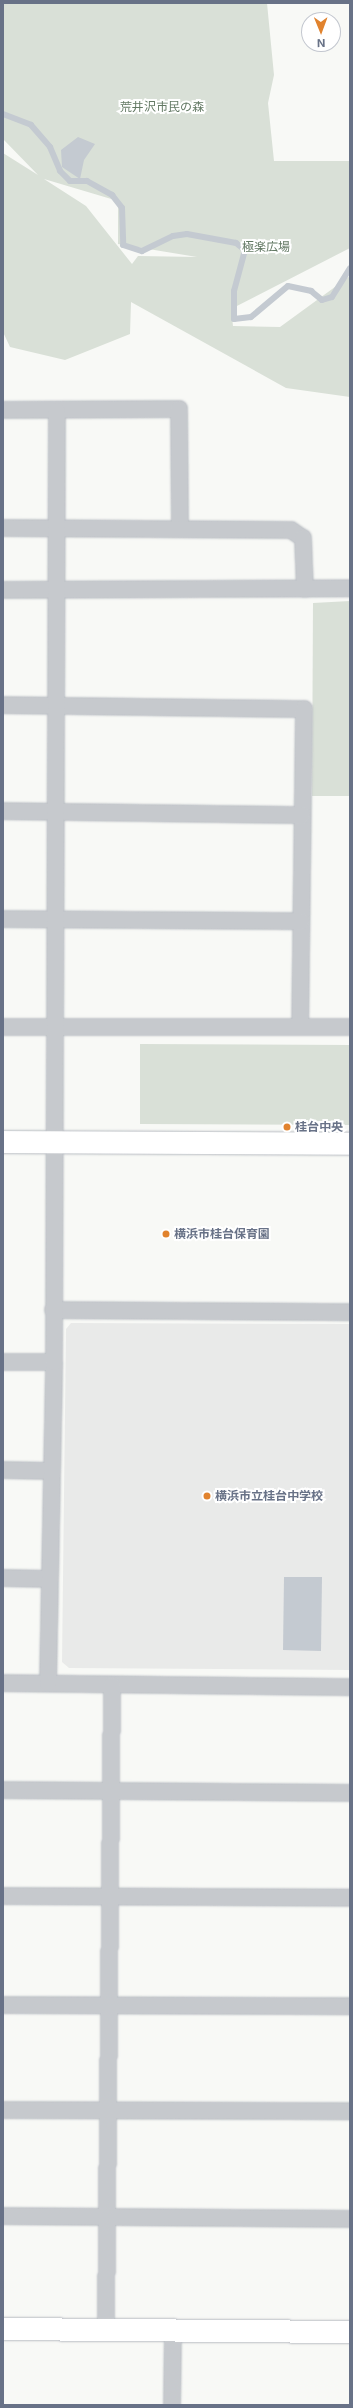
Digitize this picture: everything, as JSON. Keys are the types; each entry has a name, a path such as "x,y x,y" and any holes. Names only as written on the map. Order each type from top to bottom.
{"street":[{"path":"3,410 57,411 179,408 180,529"},
{"path":"48,1683 54,1362 52,1142 57,920 57,411"},
{"path":"3,528 291,530 303,538 305,589"},
{"path":"3,590 57,591 350,588"},
{"path":"3,705 304,709 300,1025"},
{"path":"3,811 302,815"},
{"path":"3,919 301,921"},
{"path":"3,1027 300,1025 350,1027"},
{"path":"3,1142 350,1144"},
{"path":"53,1310 350,1312"},
{"path":"3,1362 54,1362"},
{"path":"3,1470 51,1471"},
{"path":"3,1578 50,1579"},
{"path":"3,1683 350,1687"},
{"path":"106,2330 112,1685"},
{"path":"3,1790 111,1792 350,1792"},
{"path":"3,1896 350,1898"},
{"path":"3,2005 350,2006"},
{"path":"3,2110 350,2111"},
{"path":"3,2216 350,2219"},
{"path":"3,2329 350,2332"},
{"path":"172,2405 173,2331"}],"shaded area":[{"path":"78,137 95,144 84,160 80,179 62,167 61,150"},
{"name":"横浜市立桂台中学校","path":"71,1323 350,1324 350,1670 69,1668 62,1662 66,1329"},
{"path":"284,1577 322,1577 321,1651 283,1650"}],"green space":[{"name":"荒井沢市民の森","path":"3,3 267,3 274,75 268,103 274,161 350,161 350,248 231,309 233,326 280,327 350,276 350,397 286,388 131,302 130,334 65,360 10,347 3,332 3,153 38,175 3,139","holes":["44,179 118,201 118,244 197,257 138,256 132,264 86,206"]},
{"path":"350,601 350,796 312,796 313,603"},
{"path":"140,1044 350,1045 350,1125 140,1124"}],"waterway":[{"path":"3,114 31,125 50,147 60,171 70,181 87,181 112,195 122,208 123,245 142,251 173,236 187,234 236,243 245,250 234,291 234,319 251,317 288,286 311,291 322,300 332,297 350,268"}],"place":[{"name":"桂台中央","path":"287,1127"},
{"name":"横浜市桂台保育園","path":"166,1234"},
{"name":"横浜市立桂台中学校","path":"207,1496"}],"park label":[{"name":"極楽広場","path":"266,247"}]}
